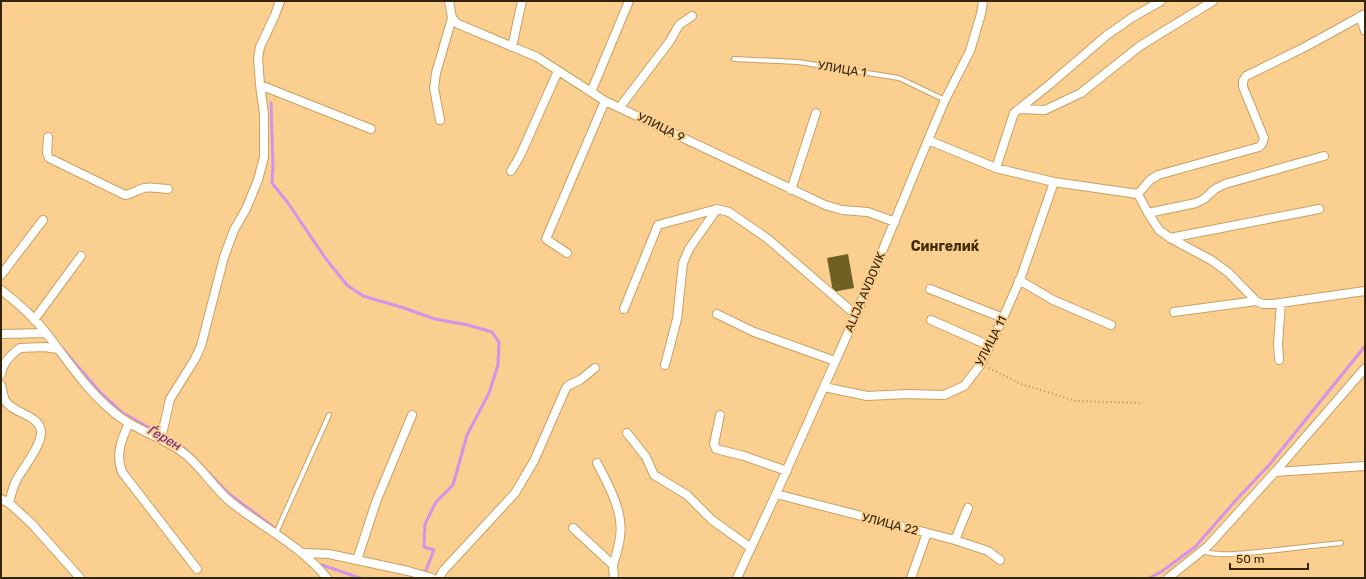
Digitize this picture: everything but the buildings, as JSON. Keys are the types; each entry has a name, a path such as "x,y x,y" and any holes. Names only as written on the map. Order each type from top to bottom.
{"street":[{"path":"161,439 170,399 195,359 201,346 224,257 234,230 246,209 258,180 264,157 264,114 258,58 260,47 280,1"},
{"path":"440,120 434,88 436,73 452,18 449,1"},
{"path":"512,47 522,1"},
{"path":"591,92 629,1"},
{"name":"ALIJA AVDOVIK","path":"737,578 787,471 856,315 945,100 970,51 981,14 983,1"},
{"path":"996,168 1014,113 1107,35 1133,17 1161,1"},
{"path":"1019,109 1045,110 1081,93 1140,46 1213,1"},
{"path":"1138,194 1150,180 1158,175 1259,147 1262,144 1264,138 1243,87 1243,81 1246,76 1305,47 1362,15 1365,31"},
{"path":"620,107 670,41 680,25 692,16"},
{"name":"УЛИЦА 9","path":"452,18 458,24 537,57 605,101 791,190 825,205 842,210 868,212 895,222"},
{"path":"511,171 520,156 558,71"},
{"path":"260,85 371,129"},
{"path":"567,252 546,239 605,101"},
{"path":"791,190 816,113"},
{"path":"48,137 47,153 49,158 125,195 147,188 168,190"},
{"path":"928,140 996,168 1054,182 1138,194"},
{"path":"1148,213 1196,203 1204,199 1215,189 1225,184 1324,156"},
{"name":"УЛИЦА 11","path":"824,386 867,396 908,394 944,395 964,386 981,364 1020,280 1054,182"},
{"path":"1138,194 1159,230 1170,238 1211,260 1229,273 1256,301 1263,304 1281,303 1365,291"},
{"path":"624,309 658,225 717,209 729,212 768,239 856,315"},
{"path":"665,365 677,319 684,263 689,249 717,209"},
{"path":"1170,238 1319,209"},
{"path":"1,275 43,220"},
{"path":"34,320 81,256"},
{"path":"1020,280 1053,300 1110,325"},
{"path":"930,288 1003,318"},
{"path":"1,290 26,310 95,395 112,411 182,452 196,464 231,502 303,553 317,566 326,578"},
{"path":"1174,312 1256,301"},
{"path":"1279,360 1278,344 1281,303"},
{"path":"717,314 754,332 835,361"},
{"path":"931,320 990,346"},
{"path":"1,334 46,333"},
{"path":"1,374 2,368 7,359 20,348 44,347 58,349"},
{"path":"439,578 443,571 515,493 534,461 566,388 580,380 595,368"},
{"path":"1168,578 1208,546 1275,472 1365,368"},
{"path":"1,385 5,401 17,411 26,415 37,423 41,432 38,445 16,481 9,503"},
{"path":"357,560 376,502 412,415"},
{"path":"720,416 714,444 716,449 744,456 787,471"},
{"path":"129,422 120,450 119,464 122,472 197,569"},
{"path":"627,433 646,457 654,475 687,494 712,520 751,548"},
{"path":"597,463 614,495 620,520 620,536 613,565 614,578"},
{"path":"1275,472 1365,466"},
{"name":"УЛИЦА 22","path":"776,494 955,540 988,551 1000,560"},
{"path":"1,499 9,503 31,523 80,578"},
{"path":"955,540 968,508"},
{"path":"573,528 613,565"},
{"path":"911,578 927,533"},
{"path":"303,553 329,554 408,571 431,578"}],"lane":[{"name":"УЛИЦА 1","path":"734,59 798,62 899,78 945,100"},
{"path":"276,534 329,415"},
{"path":"1202,551 1209,554 1222,555 1275,551 1341,543"}],"path":[{"path":"981,364 1021,384 1076,401 1143,403"}],"waterway":[{"path":"271,103 273,166 272,183 288,203 326,259 347,285 363,296 435,319 468,325 492,332 499,342 498,365 489,393 467,435 453,485 436,502 425,524 424,547 434,550 424,575"},
{"path":"1149,578 1161,572 1195,547 1270,464 1365,346"},
{"name":"Ѓерен","path":"62,348 100,392 123,413 183,447 189,453"},
{"name":"Ѓерен","path":"208,472 228,493 276,529"},
{"path":"322,565 360,578"}],"district":[{"name":"Сингелиќ","path":"945,246"}]}
